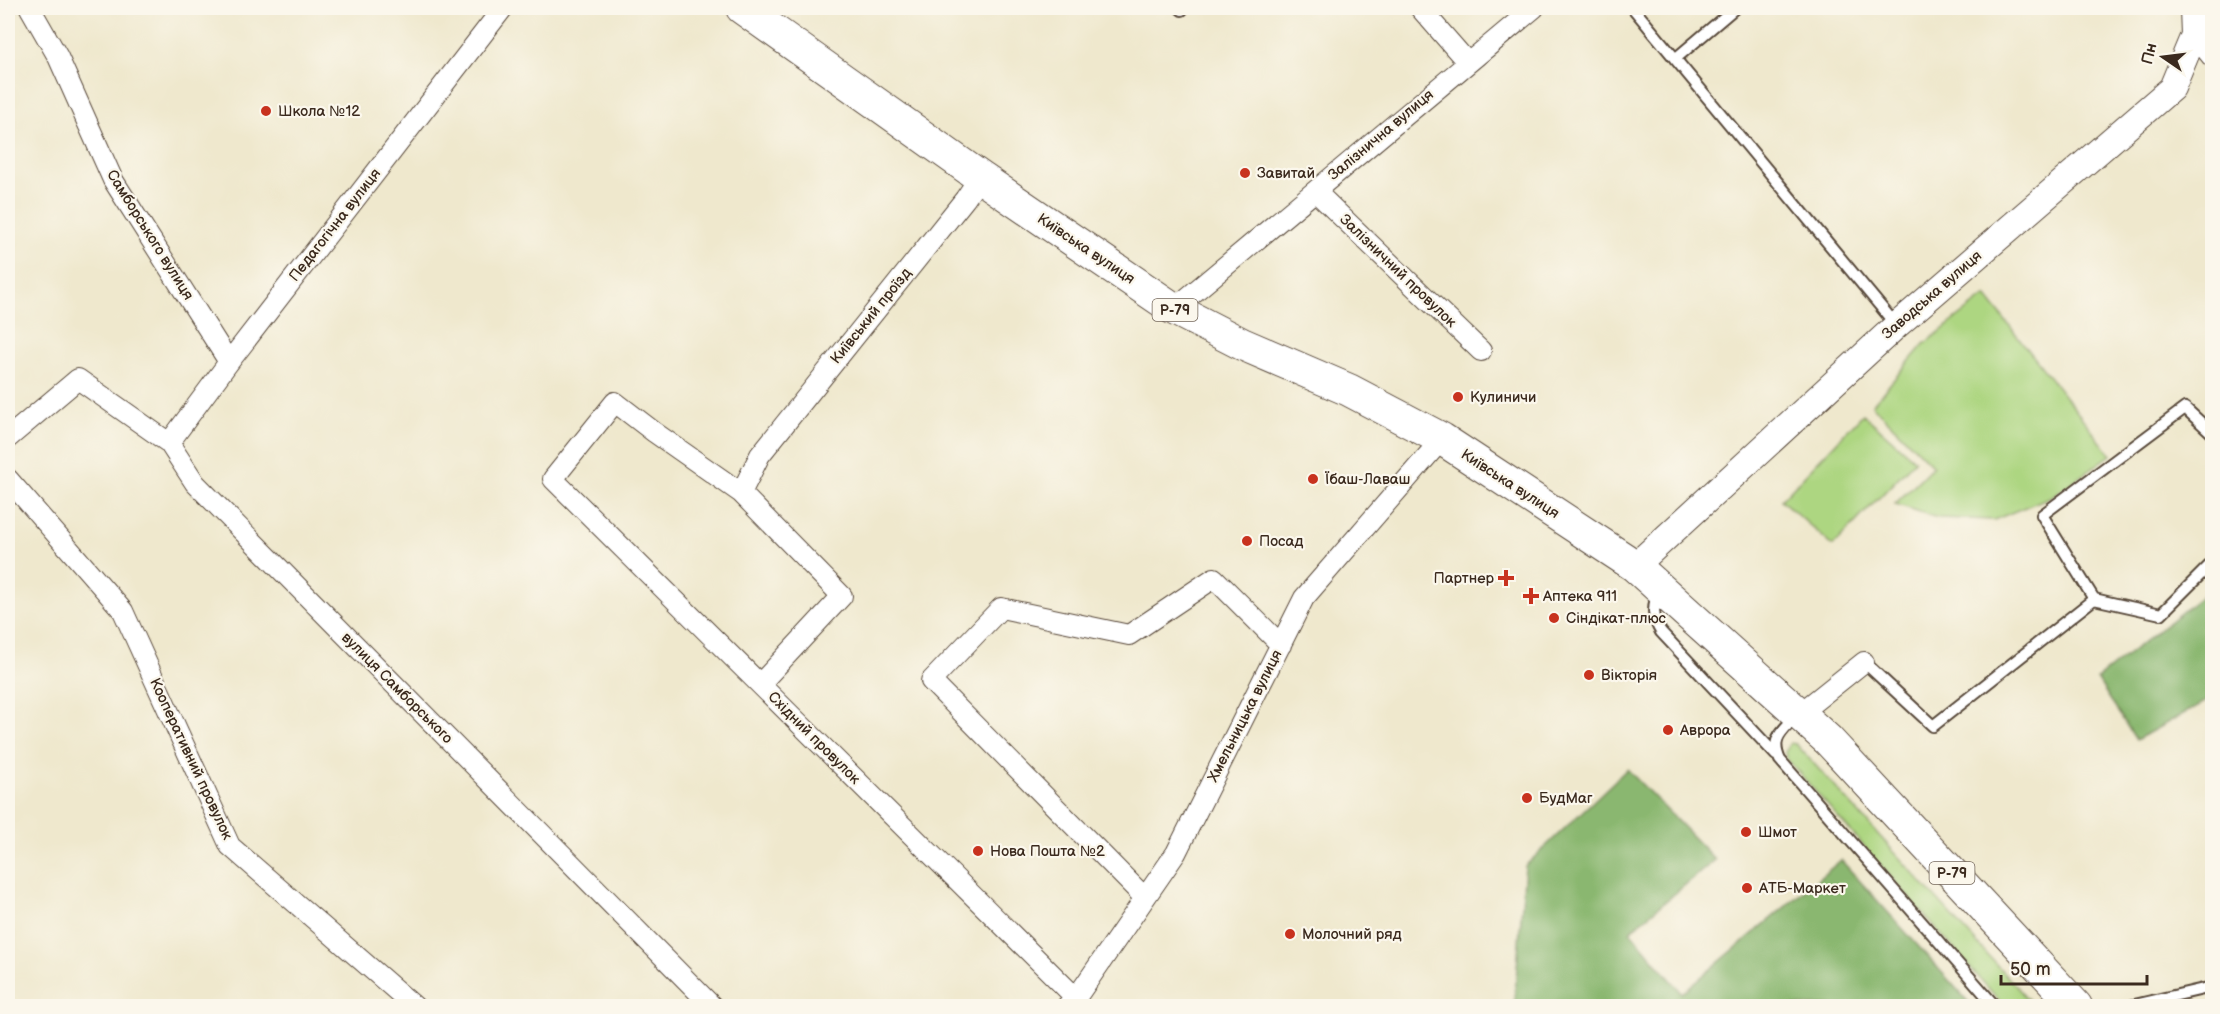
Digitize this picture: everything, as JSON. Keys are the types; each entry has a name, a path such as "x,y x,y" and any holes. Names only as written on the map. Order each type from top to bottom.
{"main road":[{"name":"Київська вулиця","path":"742,8 980,177 1174,309 1242,344 1349,390 1442,439 1635,566"},
{"name":"Р-79","path":"1635,566 1828,740 2076,1006"}],"street":[{"name":"Самборського вулиця","path":"30,8 58,57 113,180 229,362"},
{"name":"Педагогічна вулиця","path":"169,443 503,8"},
{"path":"1420,8 1468,63"},
{"name":"Залізнична вулиця","path":"1174,309 1533,8"},
{"name":"Заводська вулиця","path":"1635,566 1896,326 2172,88 2194,35 2193,8"},
{"path":"2194,35 2212,57"},
{"name":"Київський проїзд","path":"741,493 760,455 965,199 980,177"},
{"name":"Залізничний провулок","path":"1315,191 1481,351"},
{"name":"вулиця Самборського","path":"8,438 78,379 169,443 195,483 712,1006"},
{"name":"Східний провулок","path":"741,493 615,402 553,479 760,684 1071,1002"},
{"name":"Хмельницька вулиця","path":"1071,1002 1176,853 1304,598 1442,439"},
{"name":"Кооперативний провулок","path":"8,479 123,611 230,846 414,1006"},
{"path":"741,493 842,596 760,684"},
{"path":"1145,898 931,681 1001,608 1129,635 1214,578 1281,645"},
{"path":"1799,714 1864,662"}],"lane":[{"path":"1633,8 1896,326"},
{"path":"1675,59 1735,8"},
{"path":"2212,433 2185,408 2042,515 2094,599 2161,614 2212,563"},
{"path":"1662,590 1657,596 1654,614 1660,632 1780,760 1995,1006"},
{"path":"1864,662 1933,726 2094,599"},
{"path":"1780,760 1776,751 1776,740 1799,714"},
{"path":"2130,1006 2212,987"}],"green space":[{"path":"1986,296 2111,455 2052,496 1994,520 1938,518 1895,504 1933,466 1872,405 1924,344"},
{"path":"1863,414 1915,460 1833,546 1781,500"},
{"path":"2212,588 2212,698 2136,740 2097,679"},
{"path":"1790,743 1796,744 2034,1006 2004,1006 1786,758 1785,751"},
{"path":"1627,769 1715,860 1630,931 1682,993 1841,860 1972,1006 1514,1006 1525,866"}],"place":[{"name":"Школа №12","path":"266,111"},
{"name":"Завитай","path":"1245,173"},
{"name":"Кулиничи","path":"1458,397"},
{"name":"Їбаш-Лаваш","path":"1313,479"},
{"name":"Посад","path":"1247,541"},
{"name":"Партнер","path":"1506,578"},
{"name":"Аптека 911","path":"1531,596"},
{"name":"Сіндікат-плюс","path":"1554,618"},
{"name":"Вікторія","path":"1589,675"},
{"name":"Аврора","path":"1668,730"},
{"name":"БудМаг","path":"1527,798"},
{"name":"Шмот","path":"1746,832"},
{"name":"Нова Пошта №2","path":"978,851"},
{"name":"АТБ-Маркет","path":"1747,888"},
{"name":"Молочний ряд","path":"1290,934"}]}
